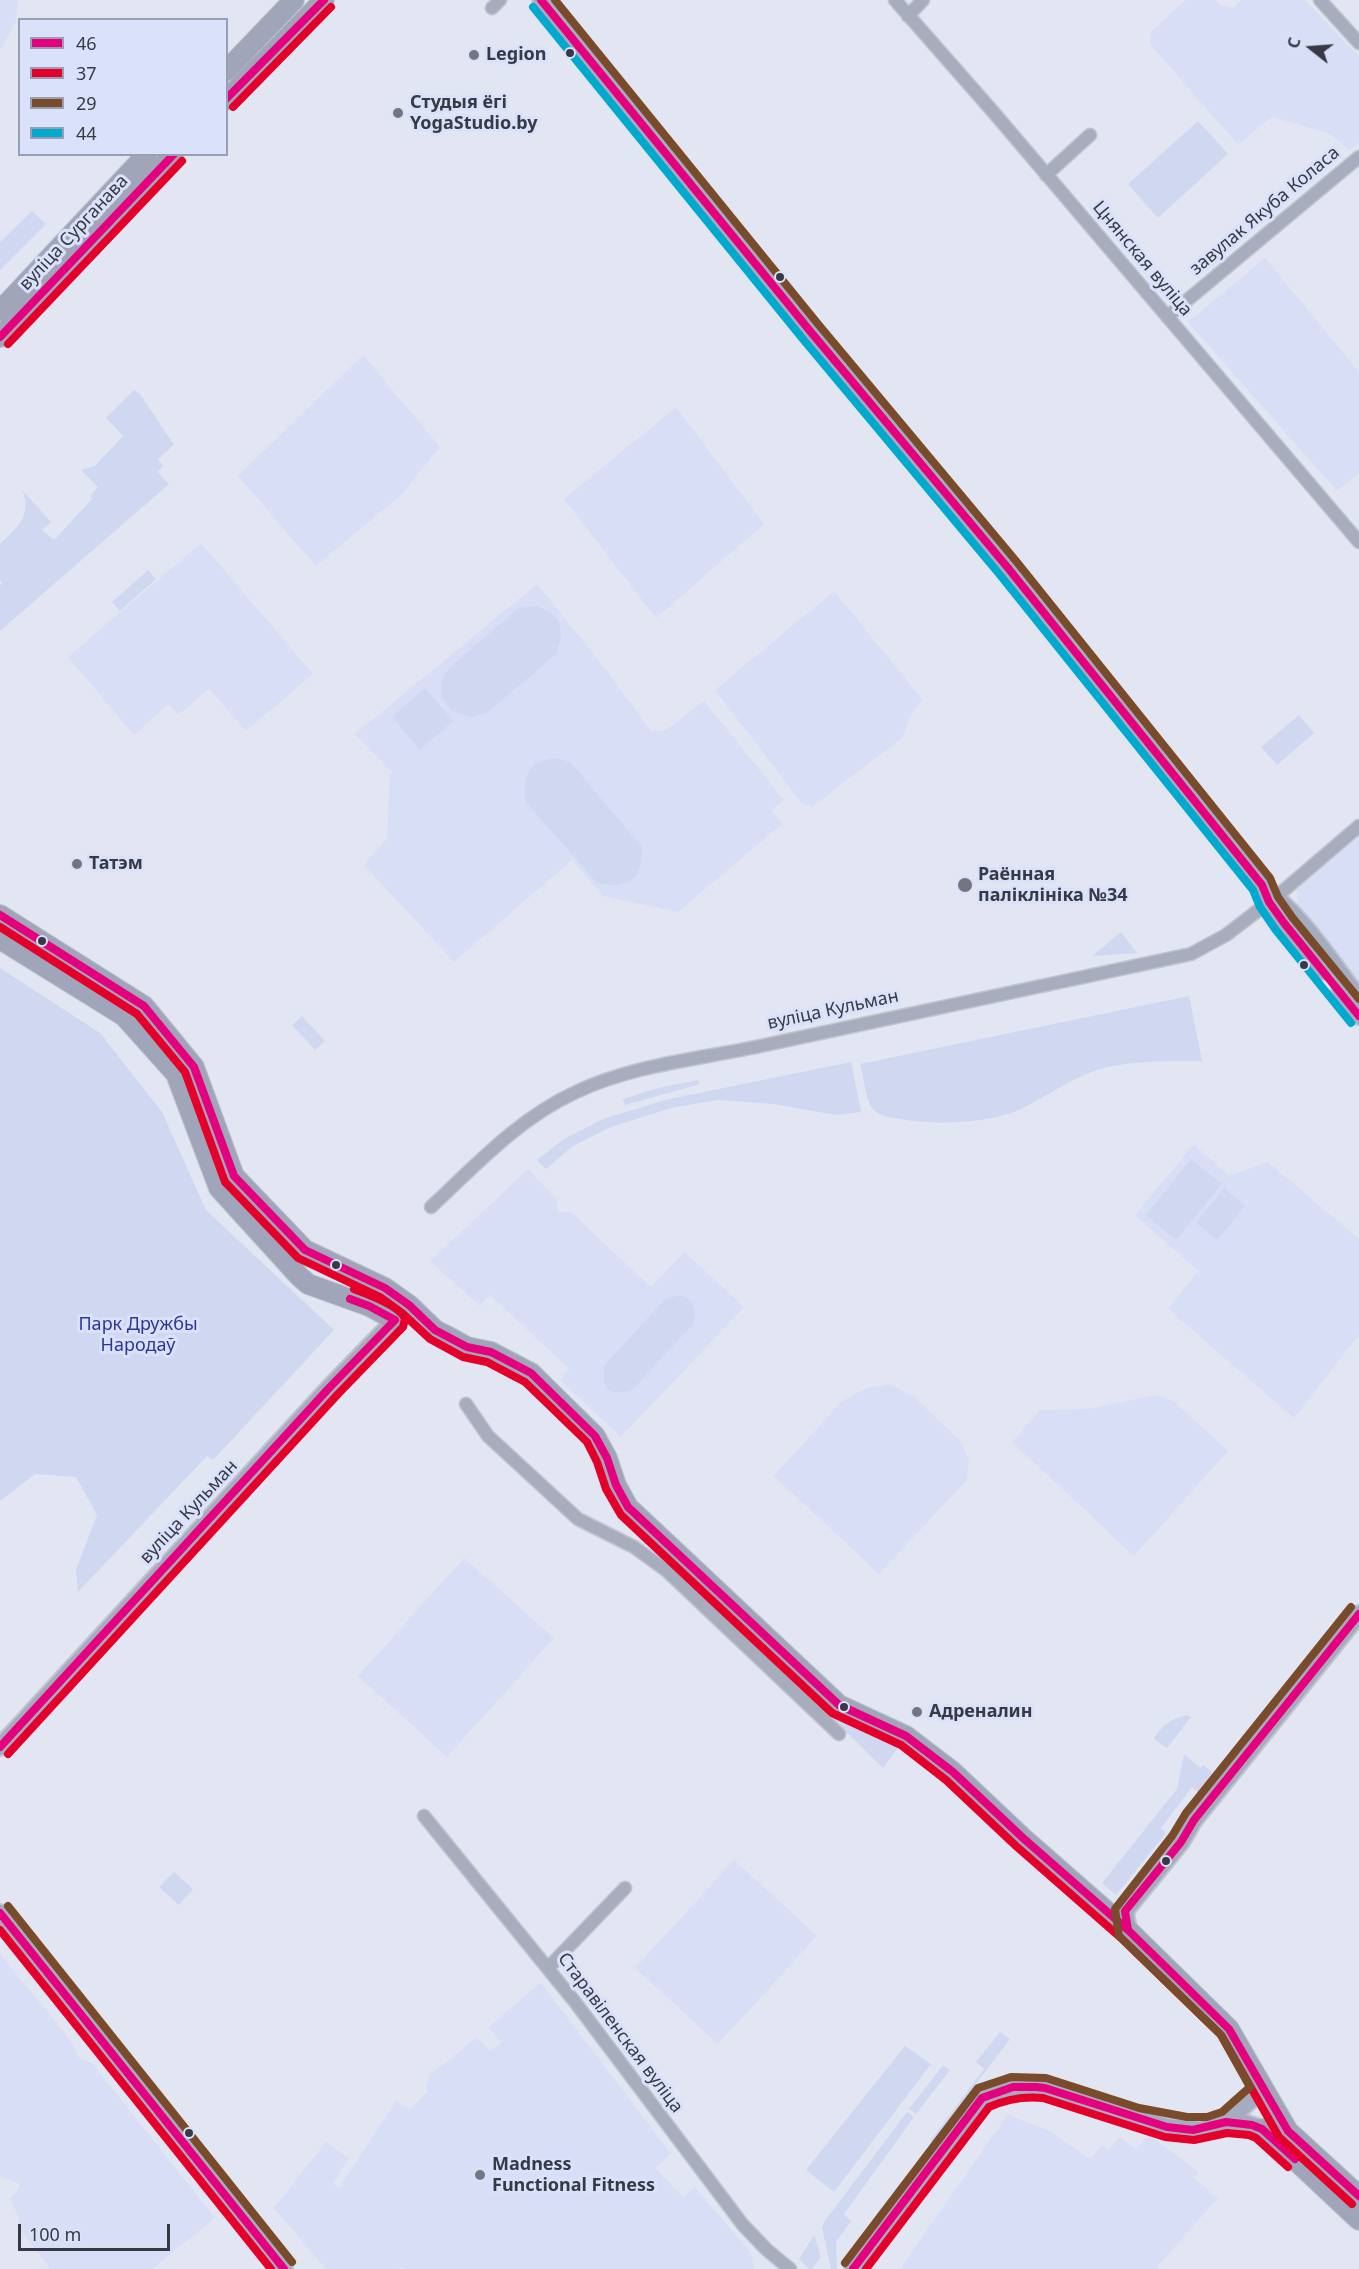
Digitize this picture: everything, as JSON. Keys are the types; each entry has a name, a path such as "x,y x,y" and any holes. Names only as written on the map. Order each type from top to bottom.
{"main road":[{"path":"228,69 294,0"},
{"path":"228,98 324,0"},
{"path":"541,0 810,331 1008,568 1270,895 1359,1016"},
{"name":"вуліца Сурганава","path":"0,311 145,156"},
{"name":"вуліца Сурганава","path":"0,337 172,156"},
{"path":"1270,895 1294,915 1359,998"},
{"path":"0,915 144,1006 194,1067 234,1176 305,1250 385,1288 441,1333 467,1347 490,1352 531,1373 595,1436 628,1507 770,1641 839,1705 906,1736 953,1772 1023,1839 1128,1930 1229,2029 1288,2131 1359,2196"},
{"path":"0,939 124,1016 176,1074 219,1188 299,1276 308,1284 369,1306 396,1320"},
{"name":"вуліца Кульман","path":"0,1747 330,1387 409,1305"},
{"path":"1105,1910 1119,1906 1125,1901 1175,1839 1194,1820 1359,1614"},
{"path":"1128,1930 1125,1911 1181,1842 1194,1820"},
{"path":"0,1914 284,2269"},
{"path":"854,2269 982,2098 1007,2087 1025,2085 1044,2088 1167,2127 1201,2130 1226,2122 1242,2122 1262,2129 1359,2220"},
{"path":"1226,2122 1263,2089"}],"street":[{"name":"Цнянская вуліца","path":"895,0 995,114 1359,542"},
{"path":"908,16 923,0"},
{"path":"1320,0 1359,43"},
{"path":"1046,175 1090,135"},
{"name":"завулак Якуба Коласа","path":"1167,317 1359,157"},
{"name":"вуліца Кульман","path":"431,1207 526,1121 584,1088 648,1068 744,1050 1191,954 1226,934 1270,895 1359,826"},
{"path":"466,1404 489,1436 578,1519 634,1547 654,1560 839,1734"},
{"name":"Старавіленская вуліца","path":"424,1816 548,1968 743,2225 766,2250 790,2269"},
{"path":"548,1968 626,1888"}],"shaded area":[{"path":"0,0 18,0 16,22 0,50"},
{"path":"1186,0 1216,0 1220,5 1234,8 1241,0 1305,0 1359,56 1359,143 1349,150 1329,133 1272,117 1238,145 1150,44 1151,31"},
{"path":"1265,258 1359,372 1359,473 1337,491 1188,322"},
{"path":"363,355 440,447 401,495 316,566 238,476"},
{"path":"676,407 764,524 656,618 564,499"},
{"path":"201,543 313,674 246,731 209,689 178,715 168,704 134,735 68,657"},
{"path":"537,584 607,671 651,731 665,731 704,701 784,800 772,810 782,824 678,912 603,896 572,860 454,962 364,865 387,838 392,772 355,734"},
{"path":"834,591 922,699 909,718 903,737 812,807 801,802 715,690"},
{"path":"1359,833 1359,983 1298,907 1297,887"},
{"path":"1194,1144 1229,1176 1268,1162 1359,1239 1359,1335 1294,1418 1168,1309 1198,1271 1135,1215"},
{"path":"528,1169 557,1200 558,1212 571,1212 651,1287 685,1252 744,1307 621,1437 560,1380 569,1369 490,1295 480,1306 430,1261"},
{"path":"890,1384 913,1396 961,1442 969,1461 966,1481 879,1574 774,1476 841,1402 864,1389"},
{"path":"1155,1395 1173,1401 1228,1451 1134,1556 1012,1442 1040,1410 1088,1409"},
{"path":"464,1558 554,1638 447,1757 358,1676"},
{"path":"734,1860 817,1936 718,2044 635,1968"},
{"path":"0,1954 64,2032 79,2058 92,2063 215,2218 152,2269 50,2269 19,2228 19,2218 10,2198 17,2192 20,2184 0,2176"},
{"path":"541,1983 671,2154 655,2168 683,2197 695,2187 751,2253 754,2269 405,2269 402,2267 399,2269 326,2269 274,2208 326,2142 349,2158 333,2183 339,2188 396,2101 410,2109 428,2091 426,2087 430,2075 477,2037 490,2051 498,2045 501,2042 488,2027"},
{"path":"1008,2114 1051,2132 1090,2159 1102,2145 1109,2150 1120,2137 1136,2149 1149,2135 1199,2172 1194,2178 1218,2198 1157,2267 1159,2269 900,2269"}],"green space":[{"path":"1198,121 1228,154 1158,218 1128,184"},
{"path":"32,211 46,224 0,270 0,242"},
{"path":"134,390 140,394 174,445 158,459 163,466 158,472 169,484 0,631 0,586 2,583 0,580 0,544 22,520 26,507 22,490 51,522 42,530 54,540 92,499 90,496 98,487 81,470 95,466 123,436 106,418"},
{"path":"148,570 156,579 120,611 112,602"},
{"path":"536,606 550,612 559,622 561,637 557,653 487,713 470,717 452,711 442,698 441,681 449,668 519,608"},
{"path":"425,688 453,721 420,750 392,717"},
{"path":"1299,715 1314,733 1277,765 1261,747"},
{"path":"556,758 570,762 642,847 640,867 632,880 617,885 597,883 525,801 525,784 529,771 539,762"},
{"path":"1121,932 1137,953 1092,956"},
{"name":"Парк Дружбы Народаў","path":"0,968 100,1033 162,1112 206,1210 334,1330 213,1460 207,1456 78,1592 76,1570 97,1515 76,1477 35,1474 0,1501"},
{"path":"1189,996 1202,1061 1136,1063 1097,1070 1011,1113 966,1122 919,1122 892,1118 875,1111 868,1099 860,1064"},
{"path":"302,1016 325,1041 315,1050 292,1025"},
{"path":"851,1062 861,1112 836,1115 773,1104 718,1100 671,1108 611,1127 573,1146 546,1169 537,1160 564,1139 603,1119 665,1100"},
{"path":"698,1080 700,1083 697,1085 625,1105 623,1099 658,1088"},
{"path":"1191,1159 1222,1184 1176,1240 1146,1215"},
{"path":"1224,1188 1245,1206 1217,1240 1196,1223"},
{"path":"681,1295 694,1306 694,1323 632,1390 612,1392 604,1380 604,1366 665,1299"},
{"path":"746,1629 903,1741 883,1768 743,1632"},
{"path":"1187,1715 1191,1717 1167,1748 1154,1739 1159,1730 1168,1723"},
{"path":"1184,1754 1200,1768 1203,1765 1213,1773 1198,1792 1192,1787 1161,1828 1166,1833 1116,1895 1102,1883 1177,1789"},
{"path":"174,1872 193,1889 179,1905 159,1887"},
{"path":"1000,2032 1010,2039 932,2142 930,2141 984,2069 976,2062"},
{"path":"905,2046 931,2064 834,2192 806,2170"},
{"path":"943,2065 950,2070 916,2114 909,2109"},
{"path":"907,2112 914,2117 844,2214 851,2221 836,2242 837,2269 831,2269 822,2228 824,2222"},
{"path":"814,2235 821,2257 812,2269 809,2269 799,2259"}],"transit line":[{"name":"46","path":"228,97 324,0"},
{"name":"46","path":"541,0 810,331 1008,568 1262,885 1269,902 1284,923 1359,1016"},
{"name":"29","path":"555,0 818,324 1016,561 1270,878 1278,897 1292,917 1359,999"},
{"name":"37","path":"233,107 331,7"},
{"name":"44","path":"533,7 802,338 1000,575 1253,890 1260,907 1275,929 1351,1023"},
{"name":"46","path":"0,337 172,156"},
{"name":"37","path":"8,344 182,161"},
{"name":"46","path":"0,915 144,1006 194,1067 234,1176 305,1250 385,1288 409,1305 435,1330 467,1347 491,1352 531,1373 595,1436 628,1507 839,1705 906,1736 953,1772 1023,1838 1128,1930 1229,2029 1288,2131 1359,2196"},
{"name":"37","path":"0,927 137,1014 185,1072 225,1182 298,1258 380,1297 402,1313 430,1339 463,1357 487,1362 525,1382 587,1442 606,1489 621,1515 832,1713 901,1745 946,1780 1016,1846 1121,1938 1221,2035 1279,2137 1352,2204"},
{"name":"37","path":"8,1754 338,1394 403,1327 405,1319 397,1309 354,1289"},
{"name":"46","path":"0,1747 330,1387 395,1320 350,1299"},
{"name":"29","path":"845,2263 978,2088 1011,2077 1046,2078 1139,2108 1187,2117 1207,2117 1222,2112 1250,2087 1221,2035 1119,1936 1115,1909 1172,1836 1186,1813 1351,1607"},
{"name":"46","path":"1128,1930 1125,1911 1181,1842 1194,1820 1359,1614"},
{"name":"29","path":"8,1906 292,2262"},
{"name":"46","path":"0,1913 284,2269"},
{"name":"37","path":"0,1930 271,2269"},
{"name":"46","path":"853,2269 982,2098 1013,2087 1045,2088 1167,2127 1193,2130 1226,2122 1252,2125 1262,2129 1295,2159"},
{"name":"37","path":"866,2269 989,2107 1009,2100 1029,2097 1043,2098 1165,2137 1194,2140 1227,2133 1249,2135 1256,2138 1288,2167"}],"place":[{"name":"Legion","path":"474,55"},
{"name":"Студыя ёгі YogaStudio.by","path":"398,113"},
{"name":"Татэм","path":"77,864"},
{"name":"Раённая паліклініка №34","path":"965,885"},
{"name":"Адреналин","path":"917,1712"},
{"name":"Madness Functional Fitness","path":"480,2175"}]}
